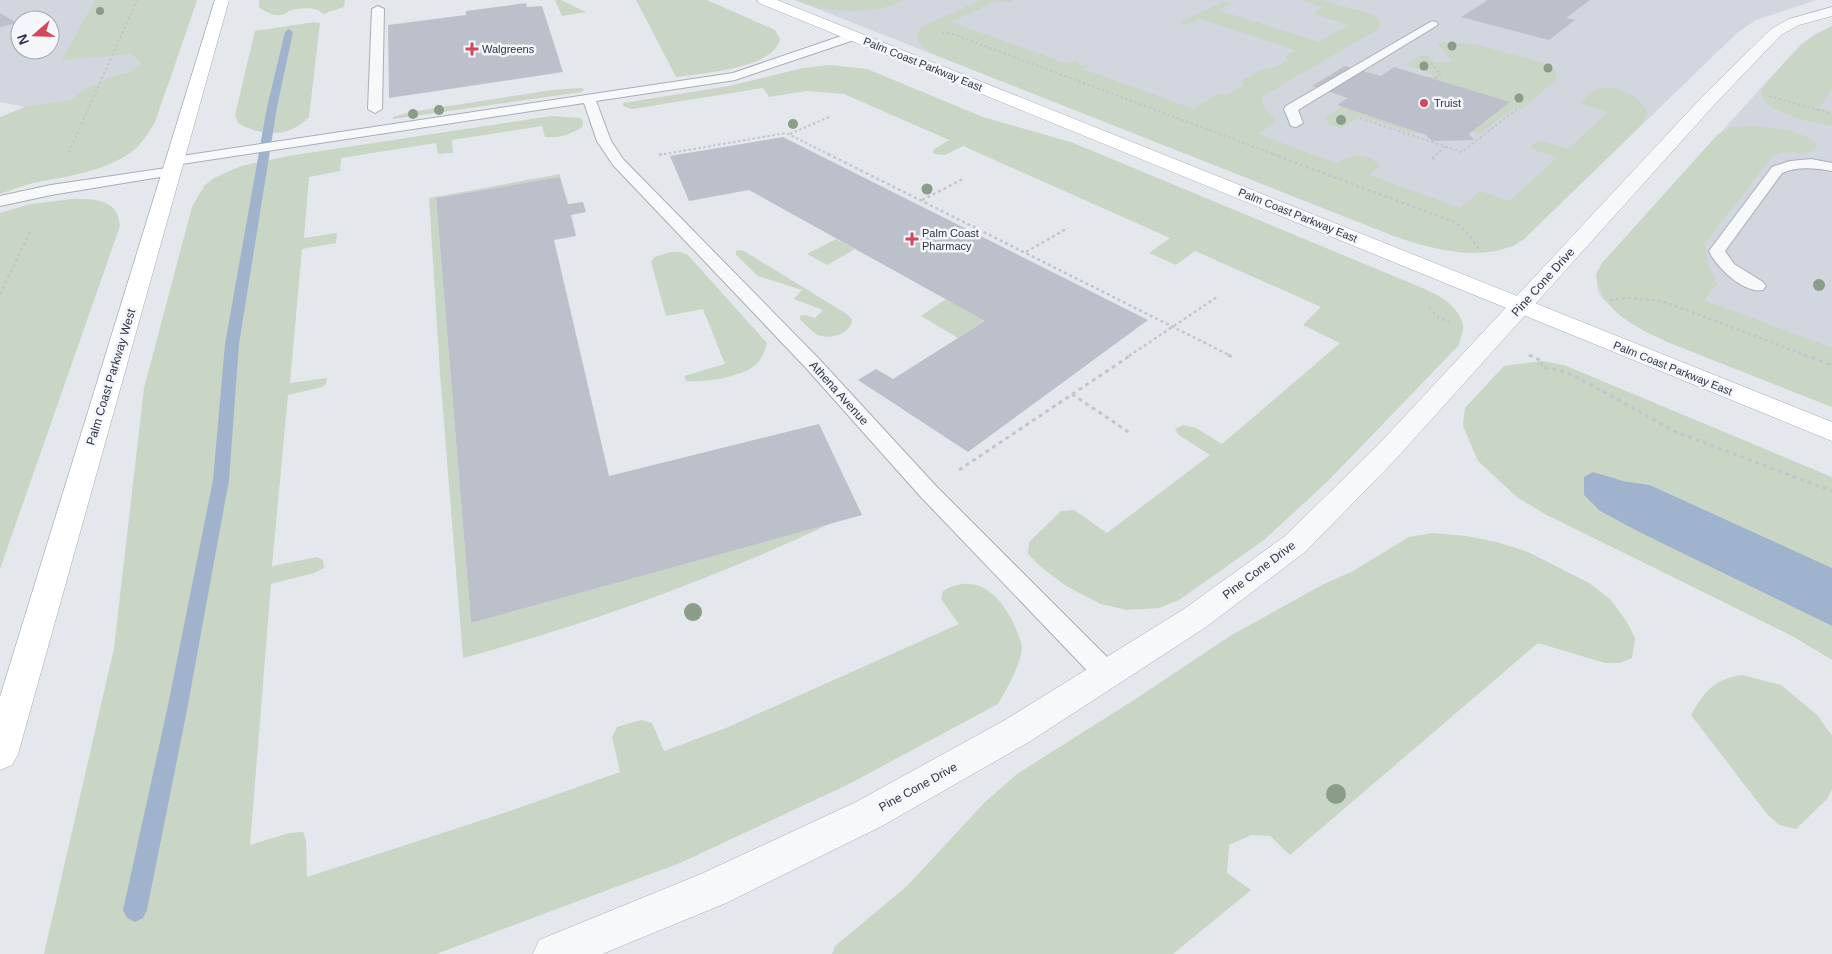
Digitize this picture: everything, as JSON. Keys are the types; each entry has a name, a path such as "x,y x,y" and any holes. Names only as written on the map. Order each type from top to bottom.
{"main road":[{"name":"Palm Coast Parkway West","path":"0,754 222,0"},
{"name":"Palm Coast Parkway East","path":"764,0 1832,432"}],"street":[{"name":"Pine Cone Drive","path":"553,954 712,889 869,814 1017,731 1195,618 1295,544 1386,453 1708,101 1776,32 1794,22 1832,11"}],"lane":[{"path":"375,109 378,9"},
{"path":"1296,124 1291,110 1432,24"},
{"path":"0,201 249,150 589,100 735,76 853,36"},
{"name":"Athena Avenue","path":"589,100 604,141 618,162 813,364 928,491 1108,675"},
{"path":"1757,286 1727,266 1720,259 1717,251 1777,170 1786,166 1807,163 1832,168"}],"path":[{"path":"68,154 137,0"},
{"path":"934,34 950,33 1454,222 1465,230 1481,252"},
{"path":"1769,96 1832,114"},
{"path":"1360,118 1462,152 1518,108"},
{"path":"789,134 829,117"},
{"path":"618,162 786,133 1233,357"},
{"path":"1432,159 1446,147"},
{"path":"922,200 964,179"},
{"path":"0,294 32,228"},
{"path":"1025,252 1068,228"},
{"path":"928,491 1217,297"},
{"path":"1612,301 1629,298 1662,301 1832,365"},
{"path":"1542,361 1541,368 1562,370 1578,377 1637,412 1676,432 1832,491"},
{"path":"1562,370 1564,365"},
{"path":"1072,394 1130,433"}],"shaded area":[{"path":"0,0 197,0 167,88 25,107 0,102"},
{"path":"795,0 1817,0 1756,20 1738,32 1524,239 1514,246 1492,252 1465,253 1422,245 1394,236"},
{"path":"1832,26 1832,407 1646,332 1623,317 1603,299 1598,291 1596,274 1603,262 1800,45 1812,36"}],"green space":[{"path":"95,0 197,0 155,122 134,150 111,163 86,172 33,183 0,194 0,117 25,107 71,100 85,89 111,77 131,72 142,64 132,54 62,60"},
{"path":"259,0 345,0 344,7 323,14 320,11 307,8 289,11 283,15 275,15 261,9 259,7"},
{"path":"555,0 561,0 586,12 562,16"},
{"path":"636,0 707,0 775,30 780,39 775,49 765,57 751,63 735,68 676,77"},
{"path":"795,0 902,0 890,6 877,9 848,11 820,8"},
{"path":"981,0 1014,0 1012,2 994,2 951,22 1065,63 1080,61 1077,63 1083,66 1088,64 1083,69 1194,109 1217,94 1226,95 1243,85 1241,81 1266,68 1274,68 1288,60 1285,56 1296,50 1200,19 1184,25 1180,22 1224,2 1231,4 1218,10 1319,42 1348,25 1314,14 1314,12 1324,7 1300,0 1321,0 1371,14 1379,20 1378,29 1263,96 1262,104 1275,120 1273,124 1258,134 1336,163 1353,156 1369,158 1380,166 1369,175 1460,208 1480,191 1509,201 1557,158 1529,148 1538,140 1568,149 1608,112 1580,103 1591,92 1603,88 1618,89 1633,96 1648,113 1641,125 1524,239 1509,247 1493,251 1476,253 1443,250 1394,236 938,56 920,43 917,35 924,26"},
{"path":"314,22 320,23 309,117 293,129 275,133 256,131 238,123 235,115 255,31"},
{"path":"1832,26 1832,90 1819,108 1832,111 1832,125 1816,123 1786,114 1769,105 1762,98 1762,89 1802,46"},
{"path":"1442,42 1475,44 1541,62 1555,71 1556,80 1522,109 1515,107 1480,134 1472,132 1510,102 1430,78 1434,74 1405,65 1420,56 1428,56 1434,62 1452,62 1438,44"},
{"path":"829,65 867,69 983,117 1071,142 1425,289 1448,303 1460,316 1463,327 1459,345 1327,482 1264,540 1179,600 1159,608 1127,610 1101,604 1066,586 1041,567 1028,554 1029,542 1061,511 1074,510 1107,533 1210,455 1179,435 1175,429 1183,425 1196,428 1222,444 1340,343 1303,325 1321,307 1195,251 1176,265 1149,253 1170,238 963,146 945,155 934,154 933,150 949,140 844,94 807,91 769,97 763,88 632,109 623,106 623,103 729,86 803,68"},
{"path":"584,89 582,92 393,119 393,117 410,112 552,90"},
{"path":"1342,107 1417,132 1415,134 1361,116 1341,128 1330,125 1325,118"},
{"path":"551,116 581,118 582,127 560,137 545,137 542,126 452,140 453,153 438,154 436,143 341,158 340,171 309,177 304,238 337,233 336,243 302,249 290,383 327,378 326,384 322,387 288,395 272,566 317,557 323,560 324,568 314,573 271,584 250,845 289,833 303,832 306,840 307,877 510,811 620,772 612,737 617,727 641,720 652,723 664,751 726,728 959,624 941,599 943,591 955,586 976,585 985,588 993,594 1007,612 1020,638 1022,647 1017,668 998,704 849,784 680,863 436,954 44,954 114,648 144,388 192,207 204,186 214,178 241,166 288,156"},
{"path":"1757,126 1797,133 1805,136 1817,145 1808,153 1779,153 1773,156 1712,234 1705,244 1708,262 1717,284 1704,300 1832,348 1832,407 1670,343 1634,325 1613,309 1599,288 1596,274 1603,262 1718,134 1733,127"},
{"path":"560,174 560,177 436,198 471,623 836,521 745,562 652,598 558,630 463,658 440,374 429,198"},
{"path":"72,199 96,200 110,205 115,210 120,226 0,569 0,213 30,204"},
{"path":"836,239 855,249 827,265 807,254"},
{"path":"736,251 744,251 845,313 852,319 848,329 828,337 815,333 800,319 800,316 805,315 815,318 823,310 794,299 802,290 758,276 736,255"},
{"path":"671,252 681,252 688,255 767,343 762,356 754,366 740,373 721,378 686,381 684,376 725,364 703,309 666,316 651,262 655,257"},
{"path":"946,299 985,321 958,338 921,316"},
{"path":"1542,361 1564,365 1832,477 1832,568 1650,485 1623,481 1584,495 1600,511 1641,533 1832,626 1832,660 1794,637 1545,514 1518,498 1478,461 1463,426 1465,408 1504,366"},
{"path":"1433,533 1466,536 1497,542 1528,552 1589,583 1610,599 1627,622 1635,638 1632,658 1620,663 1605,663 1538,643 1290,855 1270,836 1251,835 1229,845 1227,873 1251,890 1173,954 832,954 835,946 907,886 985,802 1017,774 1134,700 1230,636 1322,585 1353,571 1409,537"},
{"path":"1742,675 1781,685 1818,716 1832,736 1832,789 1827,799 1796,829 1779,825 1767,814 1691,715 1701,699 1717,683"}],"water":[{"path":"1593,472 1623,481 1650,485 1832,568 1832,626 1641,533 1600,511 1584,495 1584,477"}],"building":[{"path":"1488,0 1590,0 1566,18 1575,20 1549,40 1461,17"},
{"name":"Walgreens","path":"526,3 527,7 542,6 563,72 389,98 388,25 466,15 466,11"},
{"path":"0,13 10,19 10,25 0,27"},
{"name":"Truist","path":"1345,66 1381,76 1394,67 1510,102 1469,134 1474,140 1432,141 1426,135 1337,105 1348,98 1312,86"},
{"path":"783,137 1148,320 968,452 858,380 876,369 893,379 985,321 749,190 689,201 670,156"},
{"path":"560,177 568,204 583,202 586,212 571,215 576,236 554,240 609,476 819,424 862,515 471,623 436,198"}],"waterway":[{"path":"135,910 177,710 221,480 232,344 272,107 289,32"}],"place":[{"name":"Walgreens","path":"472,49"},
{"name":"Truist","path":"1424,103"},
{"name":"Palm Coast Pharmacy","path":"912,239"}]}
